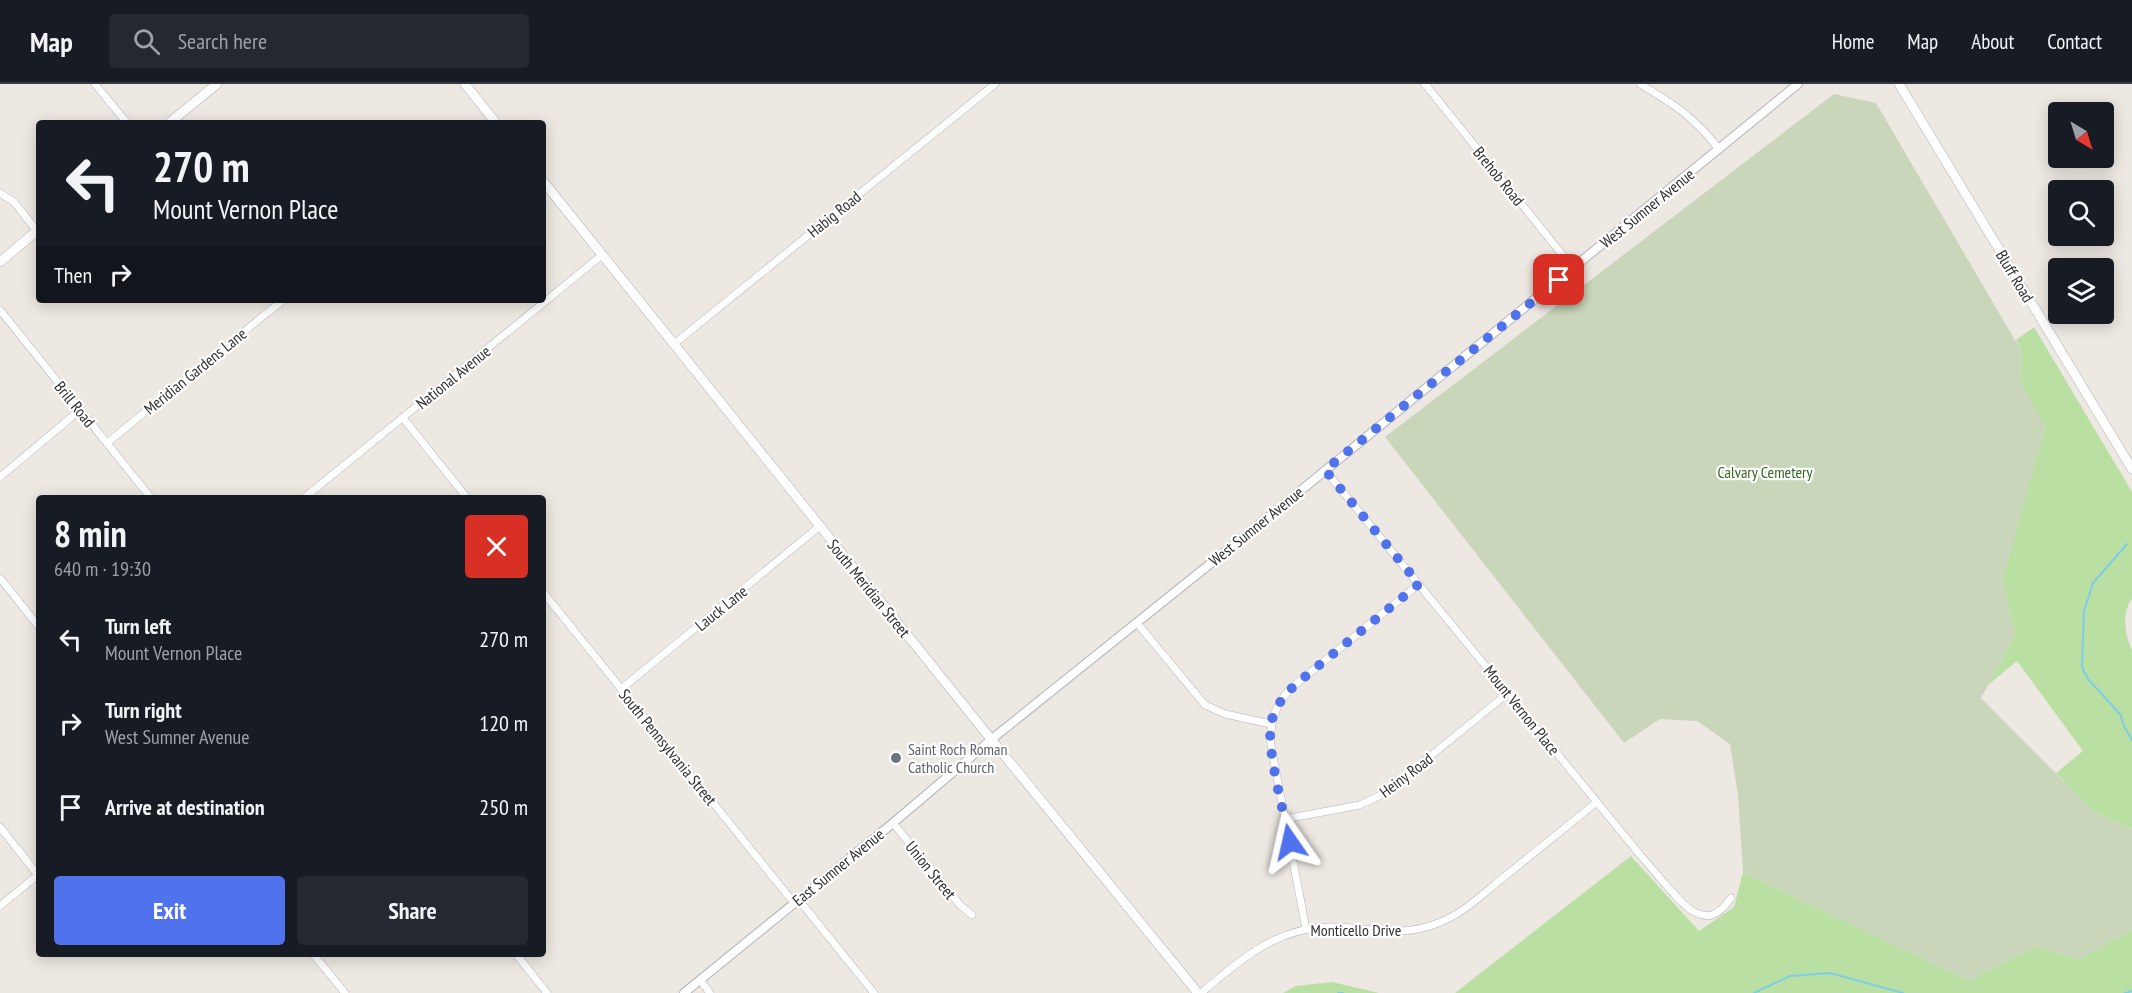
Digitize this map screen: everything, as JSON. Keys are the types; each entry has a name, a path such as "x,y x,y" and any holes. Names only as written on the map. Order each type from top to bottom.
{"main road":[{"path":"173,120 217,84"},
{"path":"465,84 494,120"},
{"name":"Bluff Road","path":"1899,84 2132,469"},
{"name":"South Meridian Street","path":"546,185 819,526 1199,993"},
{"path":"0,262 36,232"}],"street":[{"path":"95,84 125,120"},
{"name":"Habig Road","path":"674,344 995,84"},
{"name":"Brehob Road","path":"1425,84 1573,268"},
{"path":"1640,84 1688,114 1702,127 1719,149"},
{"name":"West Sumner Avenue","path":"992,739 1798,84"},
{"path":"0,193 14,202 36,228"},
{"name":"National Avenue","path":"546,301 602,255"},
{"name":"Meridian Gardens Lane","path":"106,443 279,303"},
{"name":"National Avenue","path":"308,495 543,303"},
{"name":"Brill Road","path":"0,310 149,495"},
{"path":"0,477 80,410"},
{"path":"403,418 465,495"},
{"name":"Mount Vernon Place","path":"1325,470 1596,802 1641,856 1694,913 1714,915 1731,898"},
{"name":"Lauck Lane","path":"621,689 819,526"},
{"path":"0,578 36,623"},
{"path":"1306,929 1271,746 1271,724 1280,702 1290,689 1419,584"},
{"name":"South Pennsylvania Street","path":"546,596 873,993"},
{"path":"1137,623 1205,705 1219,712 1271,724"},
{"name":"Heiny Road","path":"1285,819 1360,805 1385,793 1508,693"},
{"name":"East Sumner Avenue","path":"684,993 893,823 992,739"},
{"name":"Monticello Drive","path":"1199,993 1258,947 1276,938 1306,929 1328,927 1394,932 1442,922 1471,904 1596,802"},
{"name":"Union Street","path":"893,823 960,905 972,915"},
{"path":"0,827 36,872"},
{"path":"0,906 36,876"},
{"path":"315,957 345,993"},
{"path":"518,957 547,993"},
{"path":"700,980 710,993"}],"green space":[{"name":"Calvary Cemetery","path":"1834,94 1876,103 2022,352 2021,384 2045,427 2003,581 2015,635 1981,698 2094,812 2132,829 2132,930 2080,959 2035,947 1969,981 1743,872 1738,795 1730,744 1697,721 1660,719 1624,743 1385,437"},
{"path":"2034,327 2132,492 2132,599 2126,611 2125,624 2132,650 2132,829 2094,812 2056,773 2083,751 2017,661 1988,685 2015,635 2002,581 2045,427 2021,384 2022,352 2016,340"},
{"path":"1631,856 1699,931 1734,907 1743,872 1969,981 2035,947 2080,959 2132,930 2132,993 1455,993"},
{"path":"1332,982 1379,993 1283,993 1296,986"}],"waterway":[{"path":"2127,544 2093,583 2084,611 2082,667 2088,679 2120,714 2132,740"},
{"path":"1754,993 1790,976 1830,973 1903,993"},
{"path":"2125,993 2132,991"},
{"path":"1338,993 1343,993"}],"place":[{"name":"Saint Roch Roman Catholic Church","path":"896,758"}],"route":[{"path":"1290,842 1271,746 1273,716 1285,695 1296,684 1419,584 1325,470 1559,280"}]}
